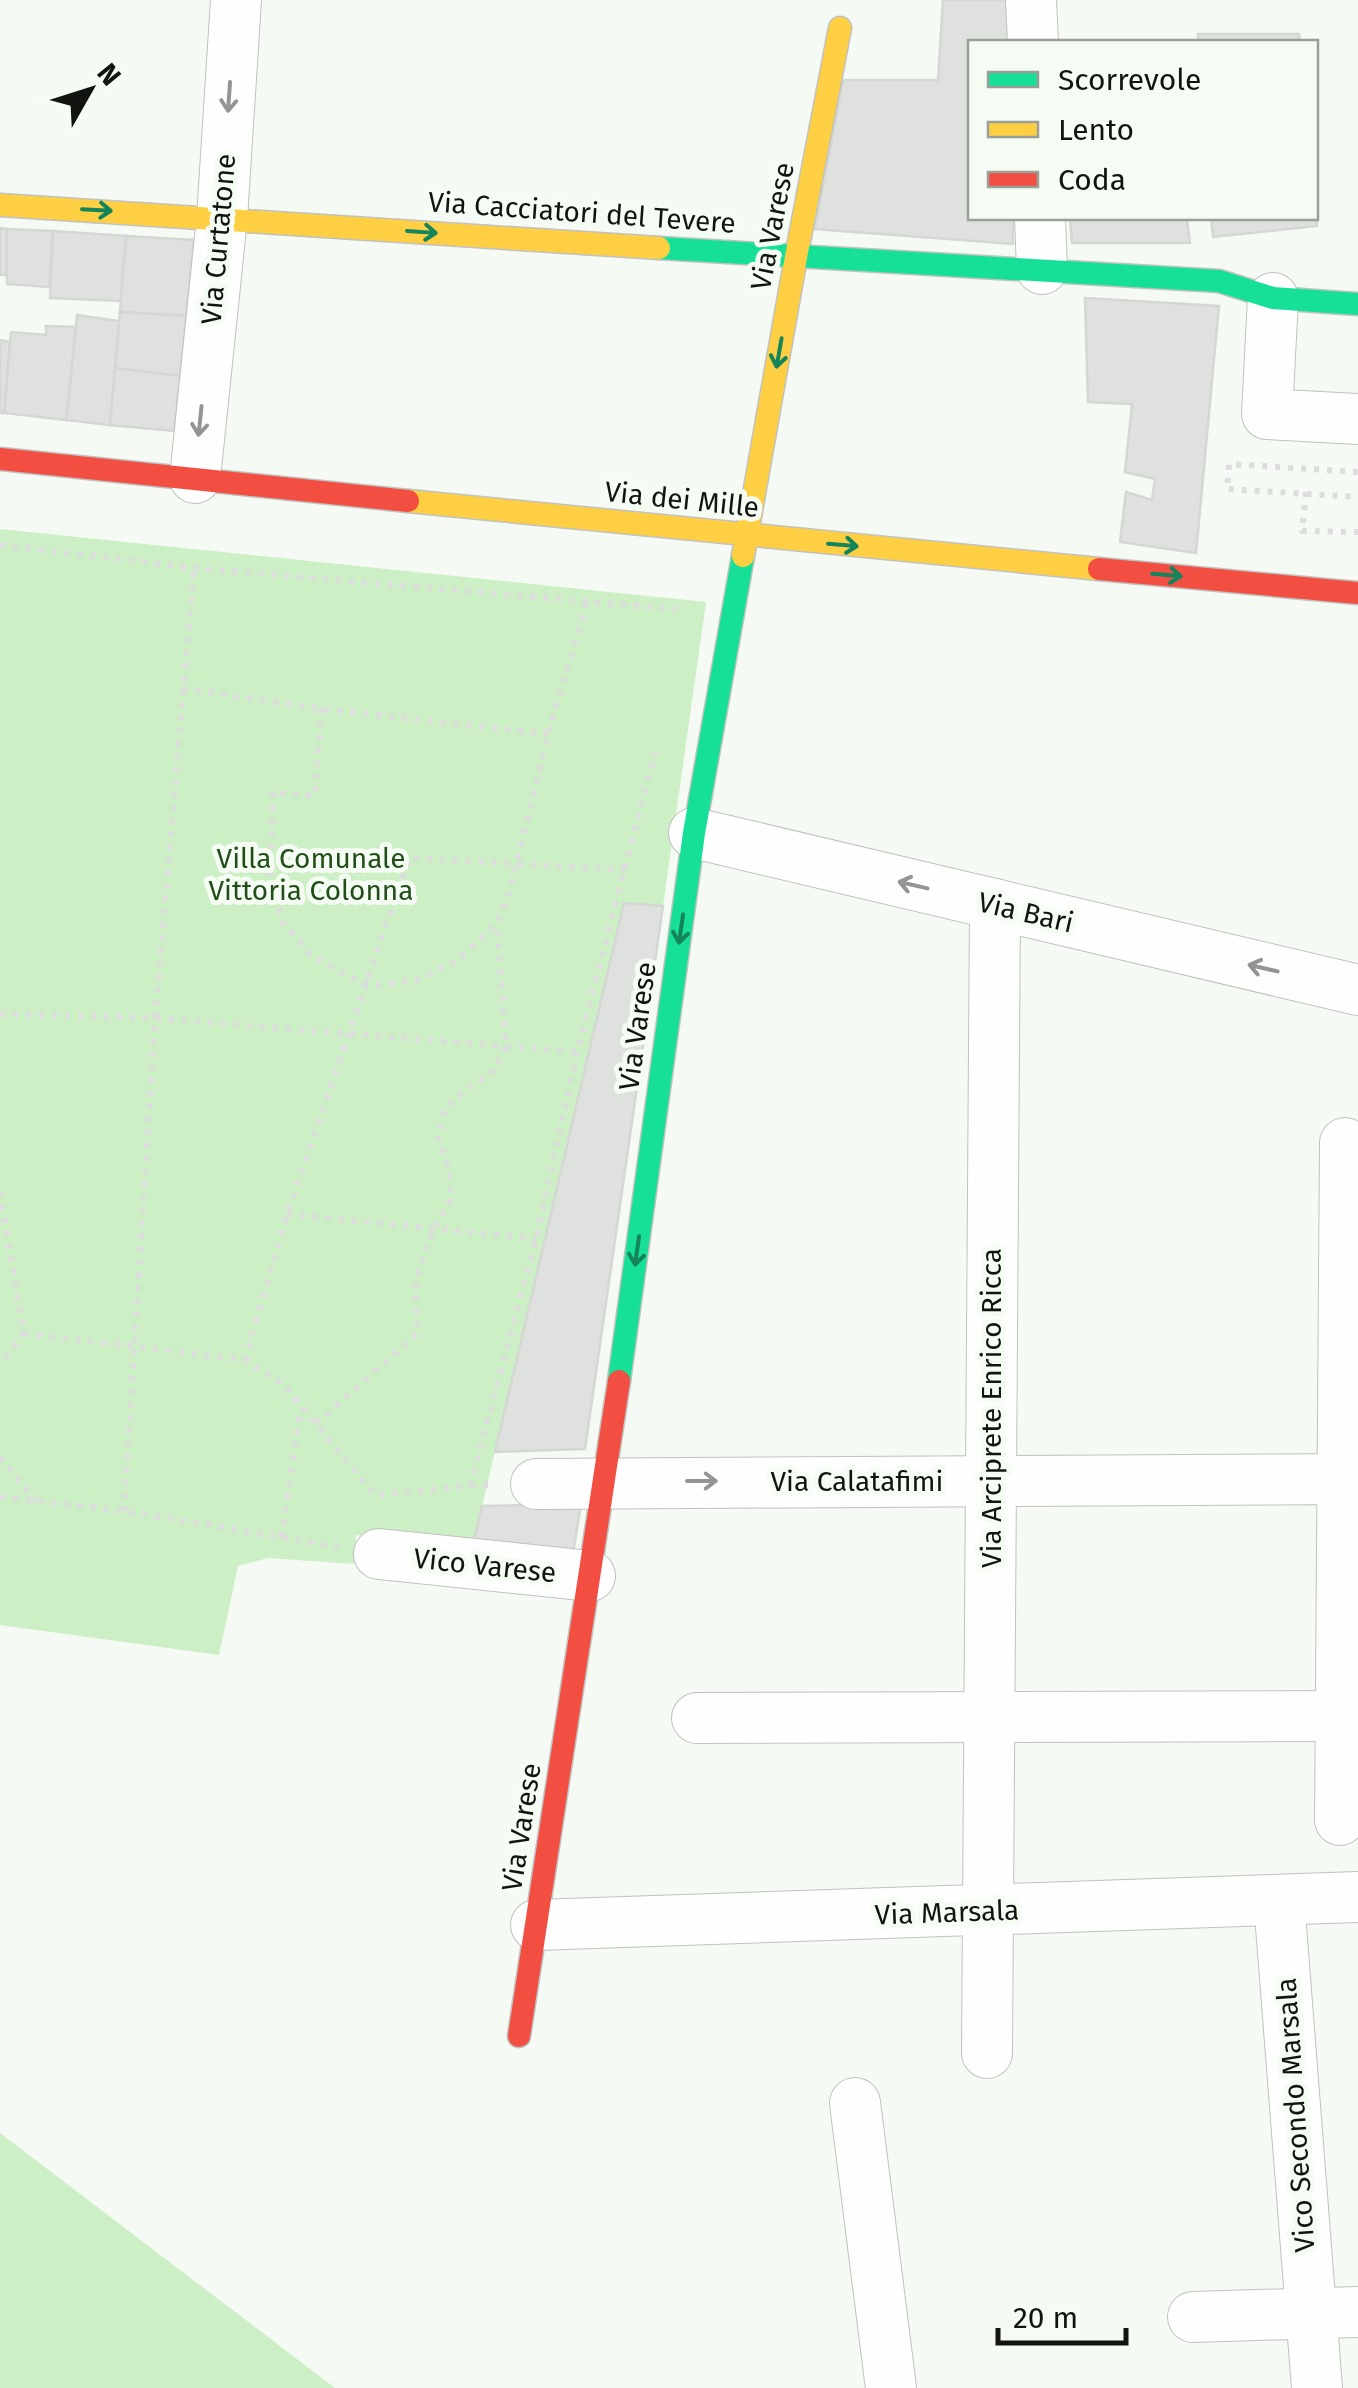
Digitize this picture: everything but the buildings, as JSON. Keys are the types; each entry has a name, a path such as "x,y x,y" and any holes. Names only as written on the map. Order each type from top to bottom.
{"street":[{"name":"Via Curtatone","path":"194,478 222,218 236,0"},
{"path":"1031,0 1033,40"},
{"name":"Via Varese","path":"519,2036 605,1482 694,833 840,28"},
{"name":"Via Cacciatori del Tevere","path":"0,205 1220,281 1272,298 1358,304"},
{"path":"1040,220 1042,269"},
{"path":"1272,298 1267,414 1358,419"},
{"name":"Via dei Mille","path":"0,459 1358,594"},
{"name":"Via Bari","path":"694,833 1358,990"},
{"name":"Via Arciprete Enrico Ricca","path":"987,2053 994,904"},
{"path":"1340,1820 1350,1716 1344,1143"},
{"name":"Via Calatafimi","path":"536,1484 1350,1479"},
{"name":"Vico Varese","path":"379,1554 590,1576"},
{"path":"697,1718 1350,1716"},
{"name":"Via Marsala","path":"536,1925 1358,1897"},
{"name":"Vico Secondo Marsala","path":"1280,1901 1334,2313 1316,2388"},
{"path":"855,2103 891,2388"},
{"path":"1193,2317 1334,2313"}],"path":[{"path":"1358,472 1228,464 1227,489 1358,497"},
{"path":"1306,492 1302,531 1358,532"},
{"path":"0,544 194,568 692,610"},
{"path":"124,1511 155,1018 194,568"},
{"path":"321,709 315,796 273,792 270,871 283,923 311,955 349,976 378,985 417,980 457,961 497,922 510,895 548,734 587,602"},
{"path":"183,688 321,709 548,734"},
{"path":"24,1333 245,1360 282,1383 375,1494 470,1486 536,1240 576,1052 658,740"},
{"path":"245,1360 288,1214 410,858 624,870"},
{"path":"316,1424 418,1333 415,1289 420,1266 451,1199 449,1169 438,1138 444,1110 494,1070 506,1046 497,922"},
{"path":"0,1014 155,1018 576,1052"},
{"path":"0,1192 24,1333 0,1364"},
{"path":"288,1214 536,1240"},
{"path":"282,1537 301,1406"},
{"path":"0,1457 36,1501"},
{"path":"0,1497 124,1511 379,1554"}],"green space":[{"name":"Villa Comunale Vittoria Colonna","path":"0,529 706,602 663,906 624,904 471,1553 356,1535 354,1564 268,1558 238,1566 219,1655 0,1625"},
{"path":"0,2133 335,2388 0,2388"}],"traffic: fast":[{"path":"659,248 1219,281 1273,298 1358,304"},
{"path":"619,1381 694,833 743,556"}],"traffic: slow":[{"path":"743,556 840,28"},
{"path":"0,205 659,248"},
{"path":"408,501 1099,569"}],"traffic: jam":[{"path":"0,459 408,501"},
{"path":"1099,569 1358,593"},
{"path":"519,2036 619,1381"}]}
